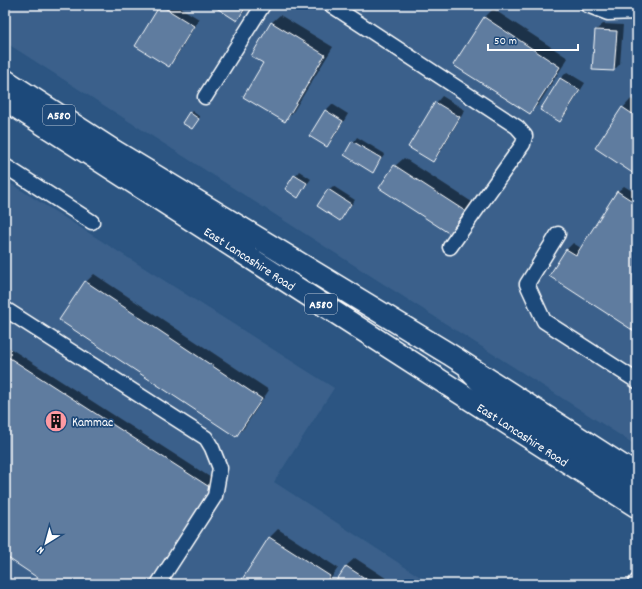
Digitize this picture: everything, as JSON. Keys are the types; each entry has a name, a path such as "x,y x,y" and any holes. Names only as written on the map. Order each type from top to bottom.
{"highway":[{"name":"East Lancashire Road","path":"5,80 113,150 449,354 637,475"},
{"name":"East Lancashire Road","path":"5,100 637,507"}],"street":[{"path":"205,97 263,5"},
{"path":"331,5 517,127 525,136 523,144 450,247"},
{"path":"587,5 608,13 637,12"},
{"path":"5,166 92,222"},
{"path":"558,234 528,284 544,321 637,381"},
{"path":"5,309 206,438 212,448 220,468 215,496 158,584"},
{"path":"449,354 483,390 637,490"}],"shaded area":[{"path":"5,5 637,5 637,446 5,42"},
{"path":"5,180 334,388 274,482 431,584 5,584"}],"building":[{"path":"160,5 194,26 169,67 135,46"},
{"path":"217,5 247,5 237,21 215,7"},
{"path":"484,17 560,67 530,114 453,65"},
{"path":"271,22 325,55 285,122 243,97 263,63 251,56"},
{"path":"595,30 617,31 614,71 592,70"},
{"path":"560,78 580,90 560,122 540,110"},
{"path":"435,102 460,117 433,162 408,147"},
{"path":"622,107 637,117 637,176 595,148"},
{"path":"325,110 343,121 327,147 309,136"},
{"path":"189,112 199,119 192,129 182,123"},
{"path":"352,141 381,158 373,173 344,155"},
{"path":"394,165 465,211 450,234 379,188"},
{"path":"294,175 307,183 298,198 285,189"},
{"path":"328,189 351,204 340,221 317,206"},
{"path":"617,191 637,204 637,333 549,276 566,249 576,255"},
{"path":"85,281 262,399 236,437 59,320"},
{"name":"Kammac","path":"5,355 211,488 150,584 47,584 5,556"},
{"path":"269,537 330,576 325,584 246,584 241,581"},
{"path":"346,566 374,584 334,584"}],"place":[{"name":"Kammac","path":"56,421"}]}
